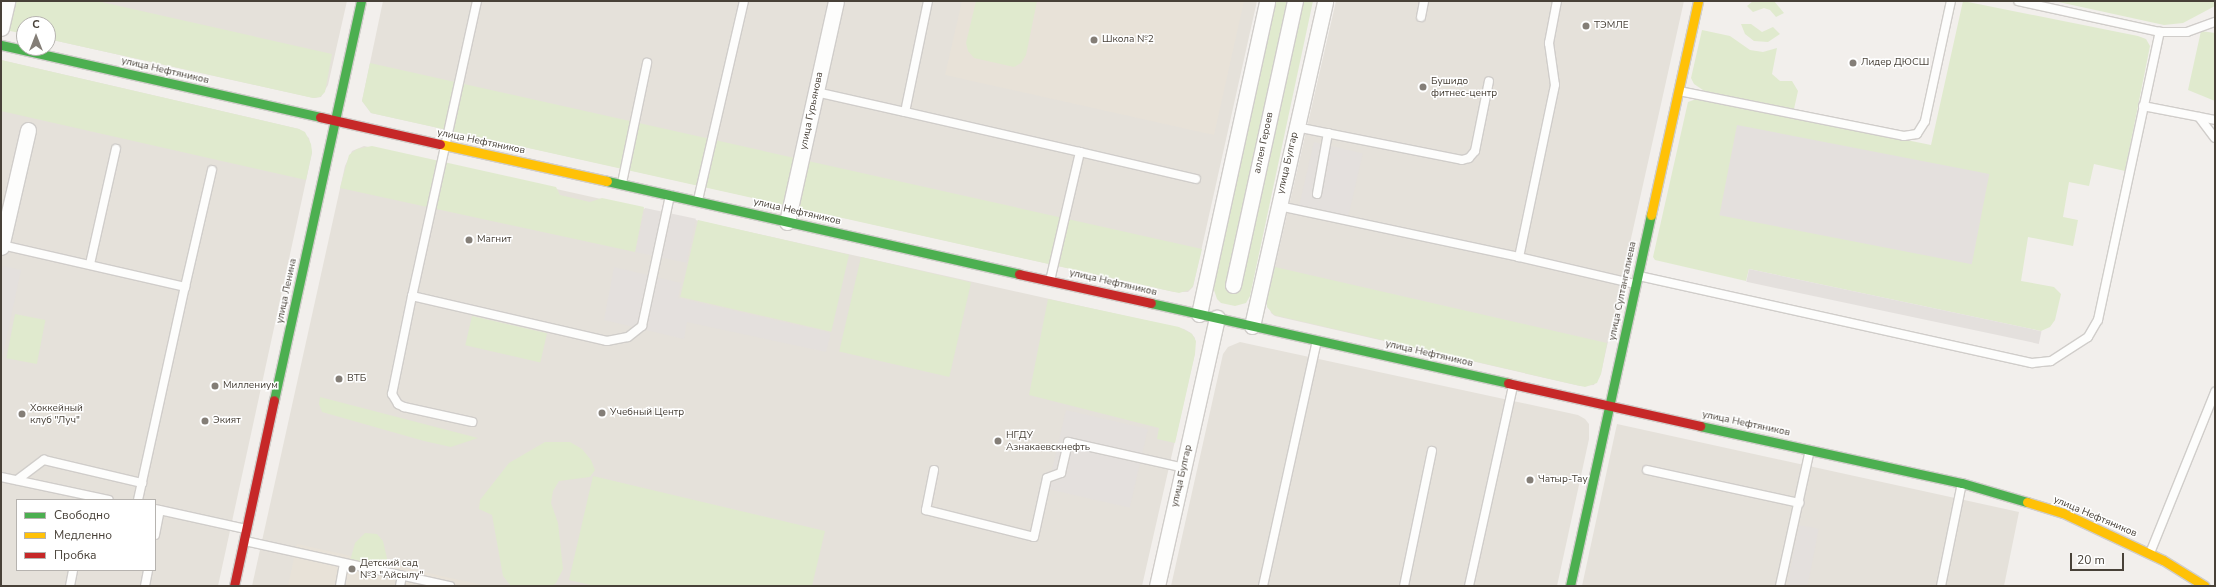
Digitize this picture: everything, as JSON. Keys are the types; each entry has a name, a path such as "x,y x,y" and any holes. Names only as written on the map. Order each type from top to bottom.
{"street":[{"path":"1,28 7,1"},
{"name":"улица Ленина","path":"234,586 361,1"},
{"name":"улица Гурьянова","path":"787,222 836,1"},
{"path":"1199,314 1267,1"},
{"name":"аллея Героев","path":"1233,285 1295,1"},
{"name":"улица Булгар","path":"1252,326 1325,1"},
{"name":"улица Султангалиева","path":"1570,586 1608,405 1698,1"},
{"name":"улица Нефтяников","path":"1,45 1252,326 1962,483 2063,514 2150,554 2205,586"},
{"path":"1,246 28,130"},
{"name":"улица Булгар","path":"1157,586 1217,318"}],"lane":[{"path":"472,422 404,407 398,404 392,394 477,1"},
{"path":"698,201 744,1"},
{"path":"905,112 928,1"},
{"path":"1421,17 1424,1"},
{"path":"1519,258 1555,85 1549,38 1557,1"},
{"path":"1679,91 1904,136 1917,134 1925,121 1951,1"},
{"path":"2018,1 2160,32 2187,32 2215,22"},
{"path":"1279,206 1519,258 1637,280 2032,363 2051,361 2088,336 2096,326 2160,32"},
{"path":"622,184 647,63"},
{"path":"1296,127 1462,160 1468,158 1475,151 1489,81"},
{"path":"816,92 1196,179"},
{"path":"2143,106 2215,120"},
{"path":"2199,117 2215,138"},
{"path":"1317,194 1328,133"},
{"path":"90,264 116,149"},
{"path":"1050,280 1080,152"},
{"path":"138,499 212,170"},
{"path":"412,296 607,341 628,337 642,326 670,195"},
{"path":"1,246 90,264 185,286"},
{"path":"1263,586 1317,340"},
{"path":"1469,586 1514,384"},
{"path":"2150,554 2215,392"},
{"path":"934,470 926,510 1034,537 1047,478 1061,473 1068,442 1184,468"},
{"path":"1780,586 1810,449"},
{"path":"1404,586 1432,452"},
{"path":"17,480 44,460 142,483"},
{"path":"1647,470 1799,503"},
{"path":"1,477 88,498 99,499"},
{"path":"1941,586 1962,483"},
{"path":"156,527 158,510 246,529"},
{"path":"244,541 450,586"},
{"path":"340,586 344,563"},
{"path":"70,586 73,571"},
{"path":"145,586 148,571"},
{"path":"400,586 402,576"}],"shaded area":[{"path":"13,1 347,1 328,85 321,97 314,98 56,41 56,16 20,16"},
{"path":"383,1 829,1 787,189 773,202 371,113 362,101"},
{"path":"845,1 1257,1 1193,287 1188,292 1174,292 809,210 801,191"},
{"name":"Школа №2","path":"962,1 1244,1 1214,135 945,75"},
{"path":"1336,1 1684,1 1601,373 1594,385 1580,386 1275,316 1271,313 1268,297"},
{"path":"1,60 299,129 309,138 312,153 218,586 1,586"},
{"path":"1737,125 1989,174 1972,264 1719,215"},
{"path":"1314,142 1363,153 1347,220 1299,208"},
{"path":"364,146 1184,329 1191,333 1195,338 1195,353 1142,586 252,586 345,166 352,151"},
{"path":"645,208 696,219 687,263 636,252"},
{"path":"3,266 21,270 1,363 1,277"},
{"path":"614,267 681,283 678,298 831,333 826,352 687,322 684,339 604,320"},
{"path":"1749,269 2041,331 2039,344 1746,282"},
{"path":"1240,342 1578,415 1585,419 1589,424 1589,439 1557,586 1171,586 1223,354 1228,347"},
{"path":"1066,410 1148,429 1130,508 1048,489"},
{"path":"1617,424 2019,512 2004,586 1582,586"},
{"path":"1799,525 1819,529 1808,586 1787,586"},
{"name":"Детский сад №3 \"Айсылу\"","path":"297,544 487,586 288,586"}],"green space":[{"path":"1,1 97,1 332,54 325,92 320,97 313,98 56,41 56,16 16,16 16,32 1,29"},
{"path":"976,1 1037,1 1026,55 1021,63 1014,67 974,58 968,51 966,43"},
{"path":"1276,1 1313,1 1250,296 1246,303 1235,306 1221,303 1217,299 1213,287"},
{"path":"1753,1 1774,1 1784,13 1776,17 1770,10 1764,8 1753,12 1747,6"},
{"path":"1963,1 2138,36 2146,39 2150,46 2125,171 2094,164 2089,186 2069,182 2063,217 2078,220 2073,246 2028,237 2021,281 2054,287 2061,294 2055,320 2050,327 2041,331 1749,269 1746,281 1655,260 1653,257 1688,102 1699,98 1931,145"},
{"path":"2054,1 2215,1 2215,6 2183,23 2164,25"},
{"path":"1741,24 1751,24 1762,32 1773,27 1780,34 1768,42 1754,41 1745,34"},
{"path":"1702,30 1730,36 1750,50 1763,52 1777,48 1772,74 1780,81 1792,81 1798,91 1794,109 1706,92 1694,84 1691,78"},
{"path":"2201,31 2215,33 2215,101 2188,90"},
{"path":"1,60 299,129 305,132 311,144 312,152 306,180 1,111"},
{"path":"370,63 1202,249 1193,286 1189,290 1179,293 371,113 362,101"},
{"path":"372,146 556,187 560,195 590,202 602,198 644,207 635,252 340,188 349,155 357,149"},
{"path":"698,220 849,255 831,332 680,297"},
{"path":"861,257 971,282 949,377 839,352"},
{"path":"1275,267 1607,343 1601,374 1597,383 1585,387 1274,315 1267,307 1267,298"},
{"path":"1048,299 1179,327 1192,334 1196,341 1195,354 1175,443 1157,439 1159,428 1029,395"},
{"path":"15,314 45,320 37,364 6,358"},
{"path":"472,316 547,333 540,363 465,345"},
{"path":"320,397 478,438 451,447 424,441 322,412 319,404"},
{"path":"545,442 570,442 582,449 591,460 595,470 590,477 559,481 553,491 551,503 558,523 563,569 556,583 552,586 511,586 503,576 492,515 479,509 480,500 509,463"},
{"path":"593,476 825,531 812,586 595,586 569,580"},
{"path":"365,533 377,534 383,541 388,563 382,566 350,561 355,543"}],"traffic: fast":[{"path":"274,400 361,1"},
{"path":"1,45 320,117"},
{"path":"607,181 1019,274"},
{"path":"1570,586 1651,215"},
{"path":"1151,303 1508,383"},
{"path":"1700,426 1962,483 2027,502"}],"traffic: slow":[{"path":"1651,215 1698,1"},
{"path":"440,144 607,181"},
{"path":"2027,502 2063,513 2163,560 2205,586"}],"traffic: jam":[{"path":"320,117 440,144"},
{"path":"1019,274 1151,303"},
{"path":"1508,383 1700,426"},
{"path":"234,586 274,400"}],"place":[{"name":"ТЭМЛЕ","path":"1586,26"},
{"name":"Школа №2","path":"1094,40"},
{"name":"Лидер ДЮСШ","path":"1853,63"},
{"name":"Бушидо фитнес-центр","path":"1423,87"},
{"name":"Магнит","path":"469,240"},
{"name":"ВТБ","path":"339,379"},
{"name":"Миллениум","path":"215,386"},
{"name":"Учебный Центр","path":"602,413"},
{"name":"Хоккейный клуб \"Луч\"","path":"22,414"},
{"name":"Экият","path":"205,421"},
{"name":"НГДУ Азнакаевскнефть","path":"998,441"},
{"name":"Чатыр-Тау","path":"1530,480"},
{"name":"Детский сад №3 \"Айсылу\"","path":"352,569"}]}
